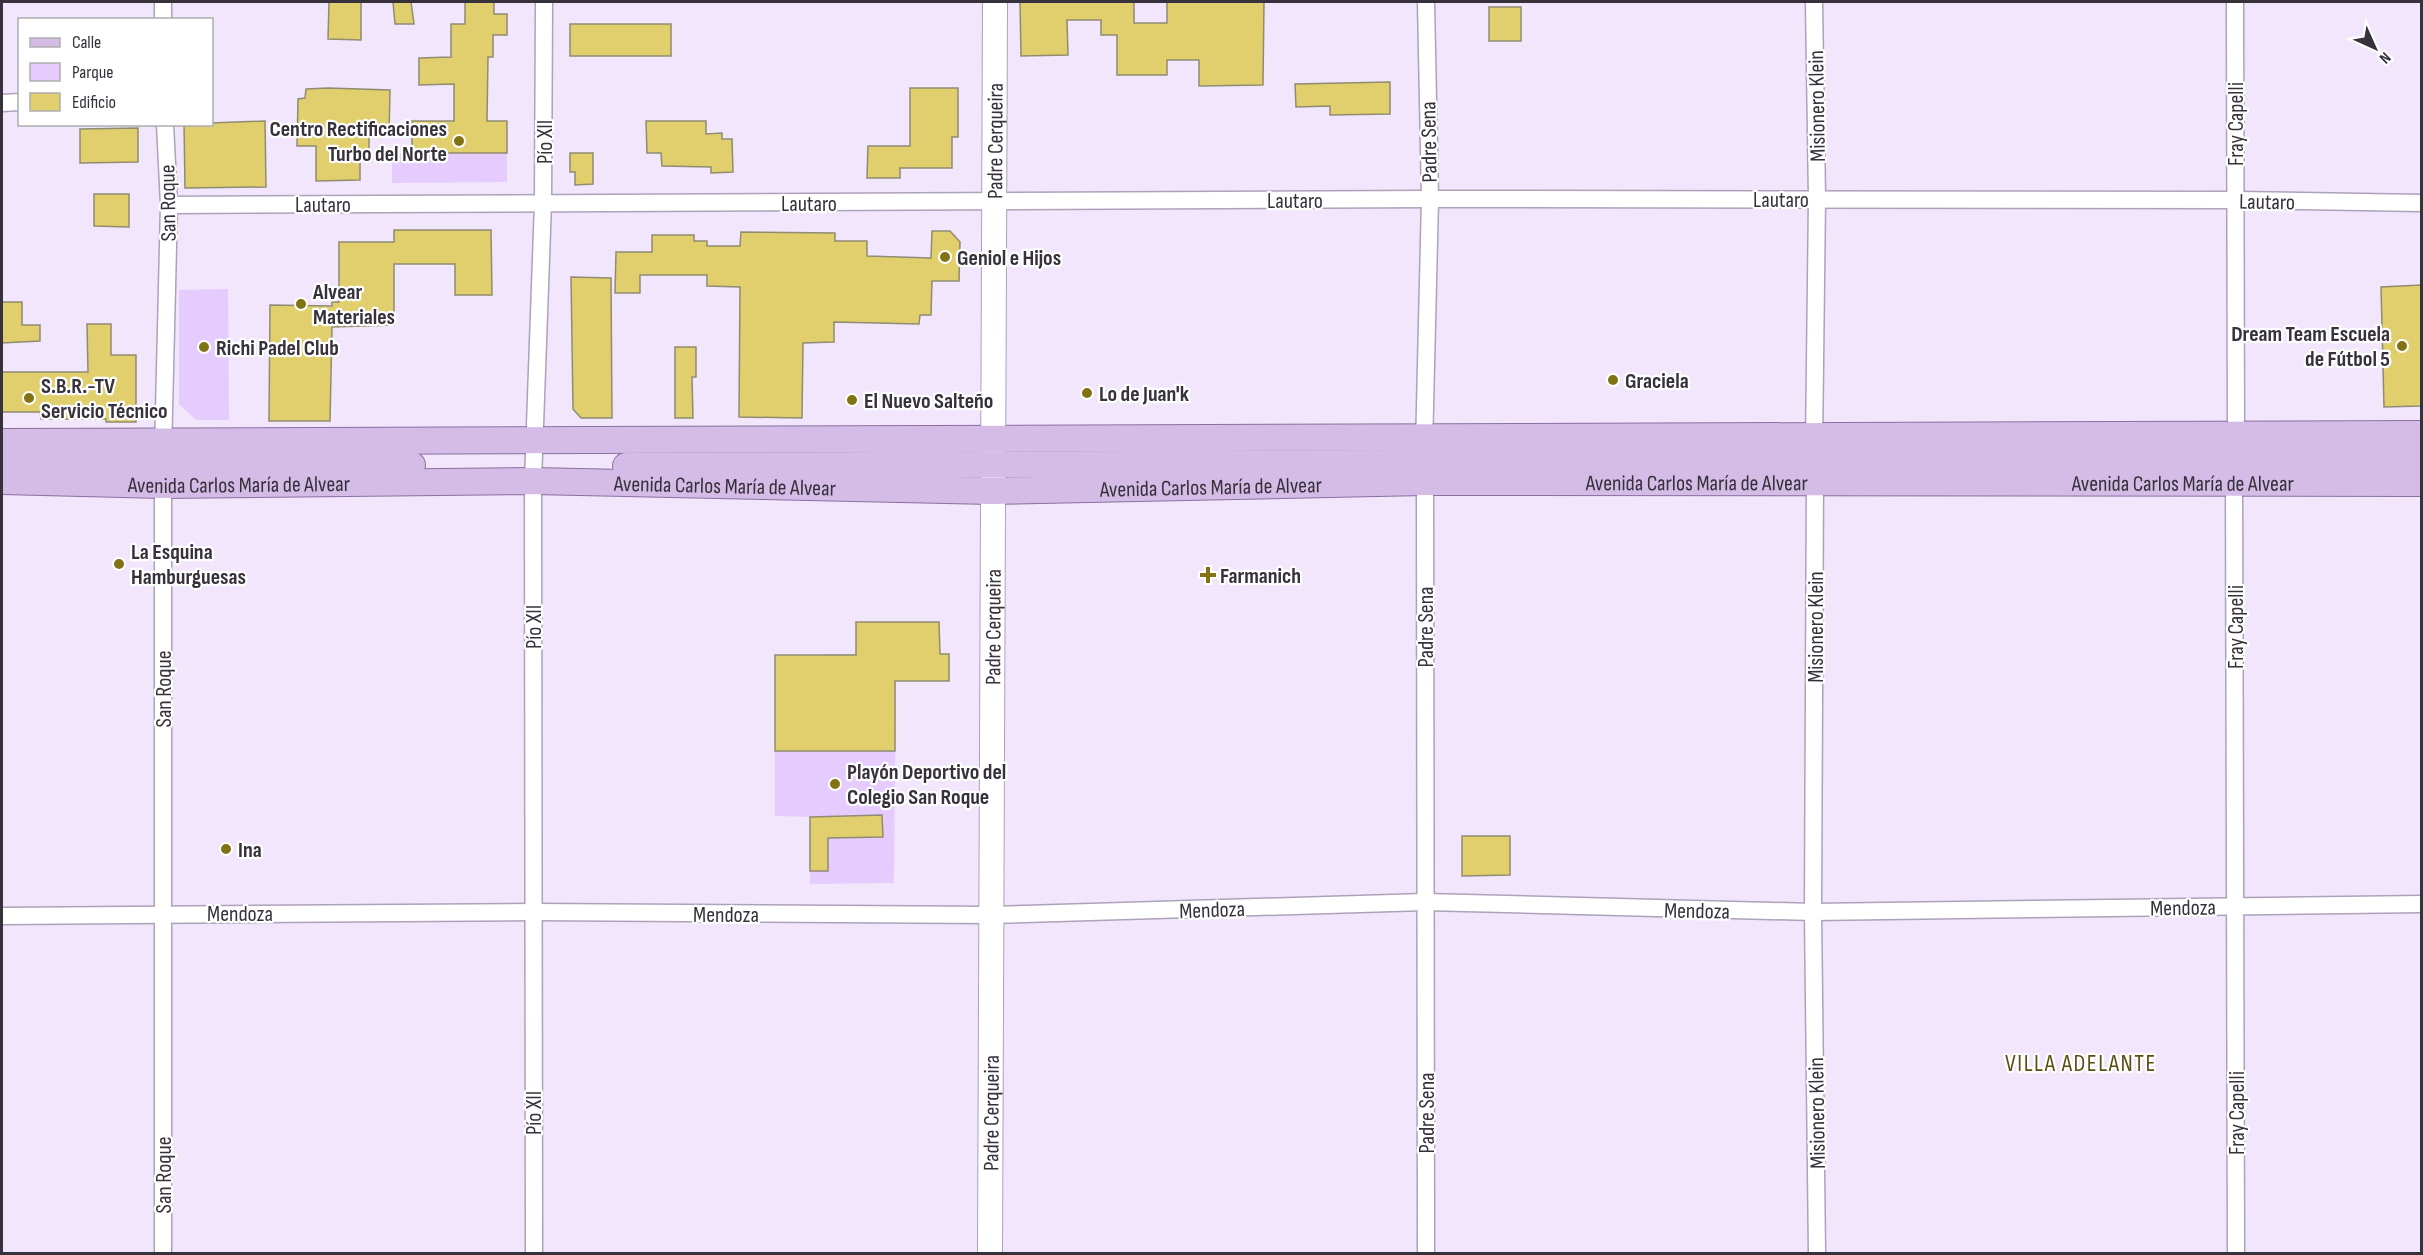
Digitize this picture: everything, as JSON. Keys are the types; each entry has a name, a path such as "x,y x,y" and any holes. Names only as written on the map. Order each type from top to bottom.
{"main road":[{"name":"Avenida Carlos María de Alvear","path":"2,481 163,463 534,463 992,440 2236,433 2421,435"},
{"name":"Avenida Carlos María de Alvear","path":"2,442 163,463"},
{"name":"Avenida Carlos María de Alvear","path":"2,461 992,465 1425,472 2235,470 2421,459"},
{"name":"Avenida Carlos María de Alvear","path":"534,463 992,491 1425,472"},
{"name":"Avenida Carlos María de Alvear","path":"2235,470 2421,483"}],"street":[{"path":"163,2 163,18"},
{"name":"Pío XII","path":"534,1254 534,463 543,203 544,2"},
{"name":"Padre Cerqueira","path":"990,1254 994,2"},
{"name":"Padre Sena","path":"1426,2 1430,199 1424,436 1426,1254"},
{"name":"Misionero Klein","path":"1814,2 1817,200 1814,435 1817,1254"},
{"name":"Fray Capelli","path":"2235,2 2236,1254"},
{"path":"2,103 18,102"},
{"name":"San Roque","path":"163,1254 163,463 169,205 165,126"},
{"name":"Lautaro","path":"169,205 992,203 1430,199 2235,200 2421,203"},
{"name":"Mendoza","path":"2,916 533,912 991,915 1425,903 1814,912 2421,904"}],"green space":[{"path":"392,153 507,153 507,182 392,183"},
{"name":"Richi Padel Club","path":"228,289 229,420 196,420 179,404 179,290"},
{"name":"Playón Deportivo del Colegio San Roque","path":"896,654 894,883 810,884 810,817 775,816 775,655"}],"building":[{"path":"329,2 361,2 361,40 328,39"},
{"path":"393,2 411,2 414,24 395,24"},
{"path":"465,2 494,2 494,14 507,14 507,35 493,35 493,57 488,57 487,121 507,121 507,153 412,153 412,121 454,121 454,84 419,85 419,58 451,57 451,24 465,24"},
{"path":"1020,2 1134,2 1134,23 1167,23 1167,2 1264,2 1263,85 1199,86 1199,60 1167,60 1167,75 1117,75 1117,35 1101,35 1101,20 1067,20 1068,55 1021,56"},
{"path":"1489,7 1521,7 1521,41 1489,41"},
{"path":"570,24 671,24 671,56 570,56"},
{"path":"1390,82 1390,114 1330,115 1330,106 1296,107 1295,84"},
{"path":"910,88 958,88 958,137 952,137 952,168 900,168 900,178 867,178 868,146 910,146"},
{"path":"306,89 390,90 389,135 369,135 369,152 360,152 360,180 316,181 316,146 297,146 298,99 305,98"},
{"path":"265,121 266,187 185,188 184,126 213,126 213,123"},
{"path":"646,121 706,121 706,134 722,133 722,139 732,139 733,172 711,173 711,167 662,166 661,153 647,153"},
{"path":"138,128 138,162 80,163 80,129"},
{"path":"570,153 593,153 593,184 575,185 575,172 570,172"},
{"path":"94,194 129,194 129,227 94,226"},
{"path":"394,230 491,230 492,295 455,295 455,264 394,264 394,325 332,327 330,421 269,421 270,305 332,306 332,302 339,302 339,242 394,242"},
{"path":"932,231 950,231 960,242 959,281 932,281 931,315 920,315 919,324 834,322 834,342 803,343 802,418 739,417 740,287 707,286 707,275 640,275 640,293 615,293 616,252 652,252 652,235 694,235 694,241 707,241 707,246 740,246 741,232 835,233 835,241 867,241 867,256 931,258"},
{"path":"571,277 611,278 612,418 581,418 573,409"},
{"name":"Dream Team Escuela de Fútbol 5","path":"2421,285 2421,406 2384,407 2381,287"},
{"path":"2,302 22,302 22,325 40,325 40,341 2,343"},
{"path":"87,324 111,324 111,355 136,355 136,422 106,422 106,419 41,419 40,412 2,412 2,372 88,372"},
{"path":"675,347 696,347 696,377 692,377 693,418 675,418"},
{"path":"856,622 939,622 940,654 949,654 949,681 895,681 895,751 775,751 775,655 856,655"},
{"path":"882,815 883,837 828,838 828,871 810,871 810,817"},
{"path":"1462,836 1510,836 1510,875 1462,876"}],"place":[{"name":"Centro Rectificaciones Turbo del Norte","path":"459,141"},
{"name":"Geniol e Hijos","path":"945,257"},
{"name":"Alvear Materiales","path":"301,304"},
{"name":"Dream Team Escuela de Fútbol 5","path":"2402,346"},
{"name":"Richi Padel Club","path":"204,347"},
{"name":"Graciela","path":"1613,380"},
{"name":"Lo de Juan'k","path":"1087,393"},
{"name":"S.B.R.-TV Servicio Técnico","path":"29,398"},
{"name":"El Nuevo Salteño","path":"852,400"},
{"name":"La Esquina Hamburguesas","path":"119,564"},
{"name":"Farmanich","path":"1208,575"},
{"name":"Playón Deportivo del Colegio San Roque","path":"835,784"},
{"name":"Ina","path":"226,849"}],"district":[{"name":"VILLA ADELANTE","path":"2081,1063"}]}
